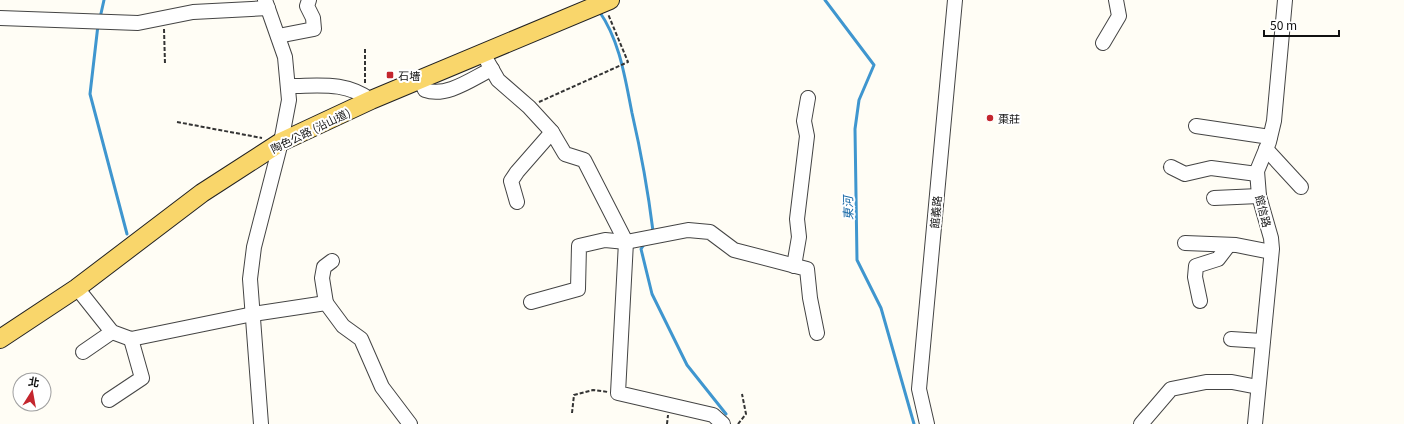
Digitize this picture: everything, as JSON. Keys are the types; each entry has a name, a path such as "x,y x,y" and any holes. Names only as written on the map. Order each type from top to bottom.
{"main road":[{"name":"陶色公路 (沿山道)","path":"0,339 77,288 202,192 281,142 371,100 601,3"}],"street":[{"path":"278,36 314,29 313,18 307,6 309,0"},
{"name":"館義路","path":"928,424 919,388 955,0"},
{"path":"1103,44 1119,16 1116,0"},
{"name":"館信路","path":"1254,424 1272,252 1271,238 1259,196 1257,174 1274,121 1286,0"},
{"path":"0,18 138,23 193,12 267,4 285,57 289,86 289,100 281,142 254,247 250,279 261,424"},
{"path":"482,52 498,80 529,107 552,132 566,154 584,160 626,242 618,393 713,415 723,424"},
{"path":"420,79 425,90 431,92 449,90 492,69"},
{"path":"289,86 342,86 359,92 371,100"},
{"path":"794,266 799,237 797,219 807,136 804,121 808,98"},
{"path":"1196,126 1268,143 1301,187"},
{"path":"517,202 511,181 552,132"},
{"path":"1171,167 1185,174 1211,168 1257,174"},
{"path":"1214,198 1259,196"},
{"path":"531,302 578,289 579,246 605,240 626,242 688,230 710,232 734,250 807,269 810,298 817,333"},
{"path":"1185,243 1228,246 1236,245 1272,252"},
{"path":"1200,301 1195,277 1196,266 1218,259 1228,246"},
{"path":"332,261 324,267 323,273 326,303 343,326 361,339 382,387 410,424"},
{"path":"77,288 112,332 131,339 253,314 326,303"},
{"path":"83,352 112,332"},
{"path":"109,400 142,378 131,339"},
{"path":"1231,339 1262,341"},
{"path":"1141,424 1171,389 1206,382 1232,382 1258,387"}],"path":[{"path":"529,107 628,62 608,14 601,3"},
{"path":"165,18 163,34 165,64"},
{"path":"365,47 364,90 371,100"},
{"path":"177,122 281,142"},
{"path":"572,413 574,396 593,390 618,393"},
{"path":"738,424 746,414 742,394"}],"waterway":[{"path":"100,18 104,0"},
{"name":"東河","path":"825,0 874,65 859,100 855,129 857,260 881,308 914,424"},
{"path":"599,11 612,35 621,60 644,172 653,231 652,233"},
{"path":"98,25 90,94 127,234"},
{"path":"645,243 641,249 652,294 687,365 726,414"}],"place":[{"name":"石墻","path":"390,75"},
{"name":"棗莊","path":"990,118"}]}
